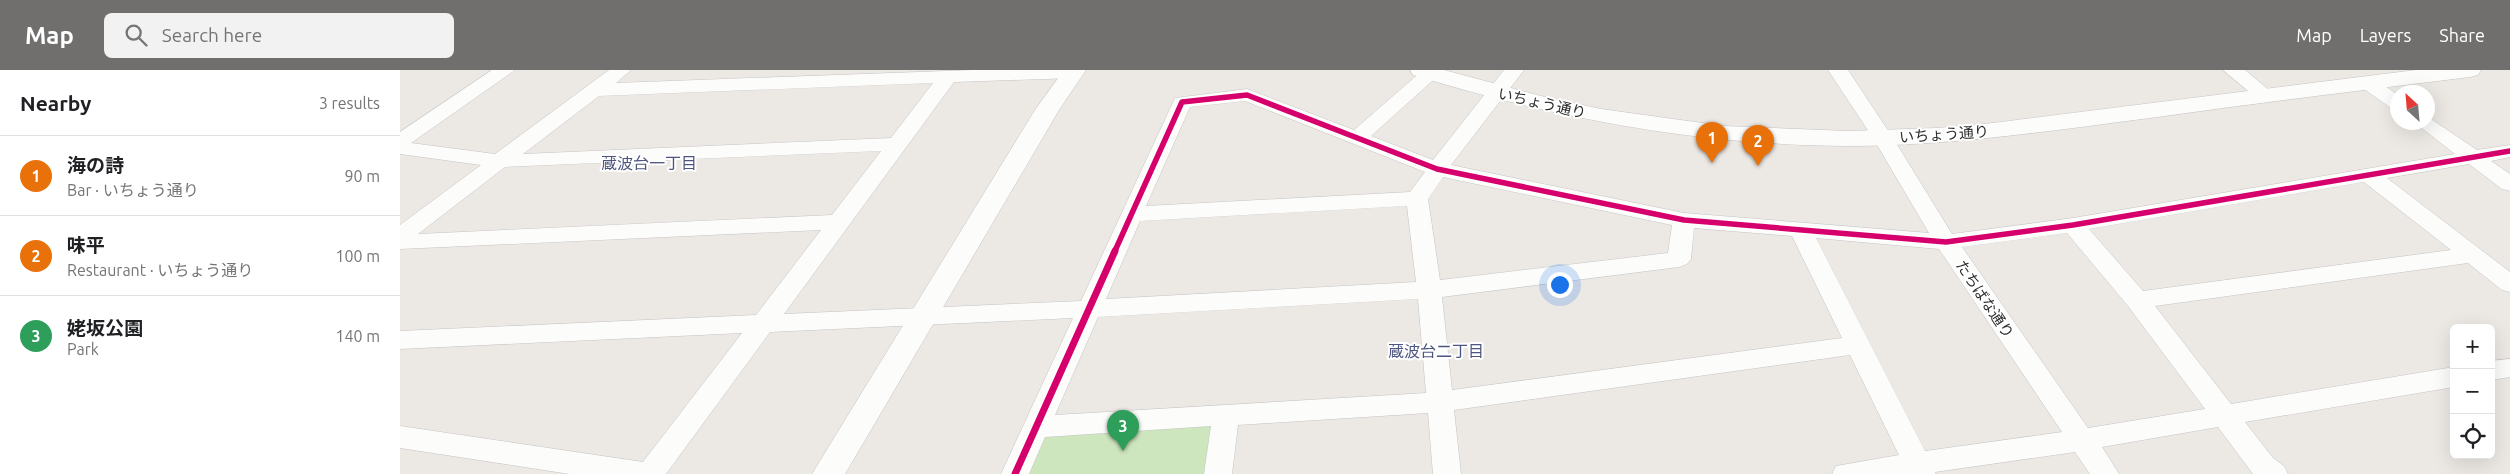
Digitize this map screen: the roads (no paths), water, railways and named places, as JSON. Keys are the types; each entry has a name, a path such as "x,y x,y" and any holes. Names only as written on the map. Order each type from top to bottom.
{"street":[{"path":"400,141 505,70"},
{"path":"400,236 621,70"},
{"path":"1447,474 1429,290 1417,199 1437,169 1514,70"},
{"name":"たちばな通り","path":"1838,70 1883,138 1946,242 2105,474"},
{"path":"2233,70 2266,96"},
{"name":"いちょう通り","path":"1426,72 1497,93 1587,114 1663,126 1736,134 1883,138 1993,130 2470,70"},
{"path":"594,90 844,75 948,77 1074,71"},
{"path":"828,474 1048,110 1074,71"},
{"path":"1357,138 1426,72"},
{"path":"650,474 948,77"},
{"path":"2368,83 2390,98"},
{"path":"1015,474 1182,102 1247,95 1437,169 1684,220 1946,242 2073,225 2471,156 2510,151"},
{"path":"2435,130 2510,184"},
{"path":"400,148 500,161 896,144"},
{"path":"2367,174 2510,284"},
{"path":"1132,214 1417,199"},
{"path":"406,344 1429,290 1679,259 1684,220"},
{"path":"400,242 838,222"},
{"path":"2073,225 2136,300 2263,466 2274,474"},
{"path":"1801,231 1919,469"},
{"path":"2136,300 2472,255"},
{"path":"1036,427 1439,402 1856,345"},
{"path":"2495,370 2510,368"},
{"path":"1846,474 1919,469 2450,378"},
{"path":"1218,474 1226,414"},
{"path":"400,437 644,474"}],"place":[{"name":"海の詩","path":"1712,163"},
{"name":"味平","path":"1758,166"},
{"name":"姥坂公園","path":"1123,451"}],"district":[{"name":"蔵波台一丁目","path":"649,163"},
{"name":"蔵波台二丁目","path":"1436,351"}]}
